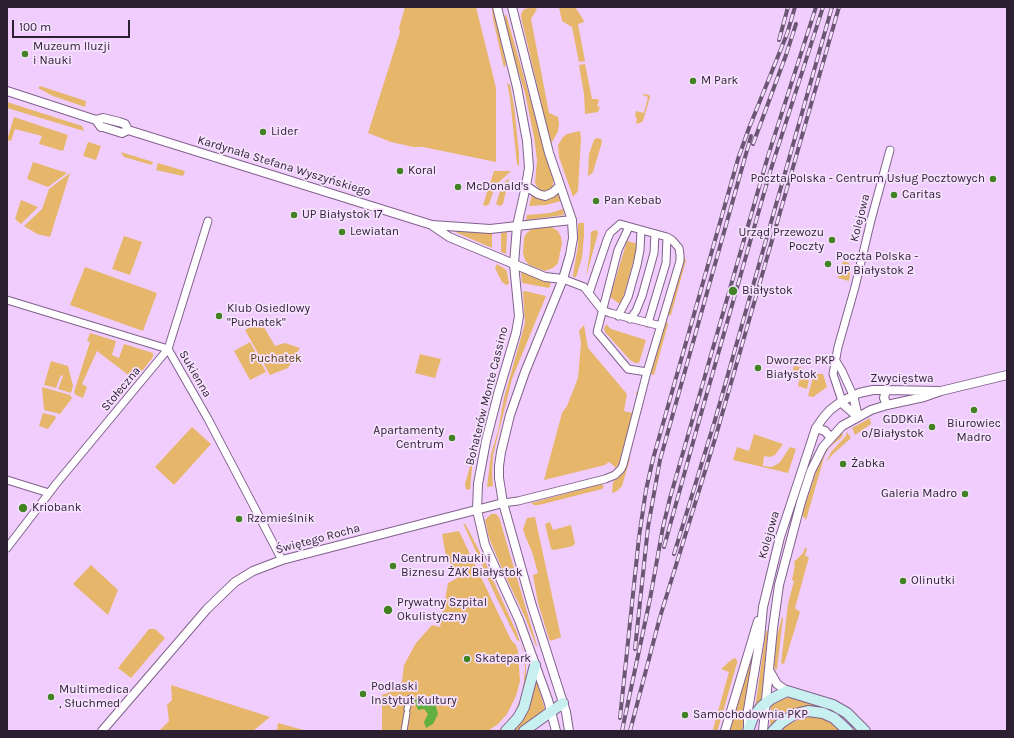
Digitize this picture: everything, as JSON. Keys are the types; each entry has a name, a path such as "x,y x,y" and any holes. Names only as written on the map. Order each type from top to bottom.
{"main road":[{"path":"506,731 518,718 524,707 535,665"},
{"path":"748,731 754,717 766,703 775,696 787,691 819,700 847,712 865,731"},
{"path":"524,731 563,703"},
{"path":"774,731 782,722 795,714 808,711 823,713 834,718 848,731"}],"street":[{"path":"497,7 517,87 527,141 529,168 517,226"},
{"path":"512,7 550,153 572,220 573,238 563,279 525,372 510,415 504,436 499,466 499,478 503,503 532,606 566,712 569,731"},
{"name":"Kardynała Stefana Wyszyńskiego","path":"7,91 96,120 103,118 119,122 125,124 128,130 432,225 478,229 572,220"},
{"name":"Kolejowa","path":"748,731 748,710 760,638 762,607 780,537 816,428 823,418 842,401 833,374 838,347 890,150"},
{"path":"526,186 538,194 545,196 552,193 560,186"},
{"name":"Stołeczna","path":"7,548 168,349 208,221"},
{"path":"589,293 610,233 620,224 667,237 666,263 648,323"},
{"name":"Kardynała Stefana Wyszyńskiego","path":"432,225 449,237 545,277 563,279"},
{"name":"Bohaterów Monte Cassino","path":"517,226 514,264 519,316 516,333 486,441 478,484 477,510 484,545 520,620 552,712 556,731"},
{"path":"629,227 618,250 597,332 628,368 647,372"},
{"path":"618,316 628,297 637,264 640,250 641,230"},
{"path":"630,319 636,311 642,296 654,253 655,234"},
{"name":"Świętego Rocha","path":"102,731 207,609 235,582 253,570 282,560 503,503 518,501 605,479 618,473 623,465 680,254 676,244 667,237"},
{"path":"563,279 584,287 602,310 618,316 661,326"},
{"name":"Sukienna","path":"7,300 168,349 208,419 282,560"},
{"path":"836,361 852,395 858,417"},
{"name":"Zwycięstwa","path":"858,417 871,410 887,405 924,397 941,391 1007,375"},
{"name":"Zwycięstwa","path":"842,401 852,395 864,391 922,389 941,391"},
{"path":"886,390 884,398 887,405"},
{"path":"842,401 844,405 858,417"},
{"name":"Kolejowa","path":"763,731 779,585 784,562 811,471 816,458 831,438 842,426 858,417"},
{"path":"816,428 825,431 831,438"},
{"path":"7,480 50,493"},
{"path":"725,731 762,607"},
{"path":"769,669 777,684 787,691"},
{"path":"404,731 410,698"}],"green space":[{"path":"405,7 476,7 496,88 496,162 423,147 413,147 391,142 368,133 400,32 399,28"},
{"path":"534,7 537,9 531,19 549,113 558,117 559,124 558,131 551,144 521,17 524,9"},
{"path":"559,7 575,7 583,19 584,22 578,24 585,61 579,62 572,27 562,21"},
{"path":"493,8 506,64 504,68 493,19"},
{"path":"506,14 553,179 553,187 548,191 540,191 535,183 537,160 534,137 525,93 510,44 505,20"},
{"path":"585,64 592,99 599,100 597,106 600,107 598,112 585,114 584,94 579,65"},
{"path":"507,83 510,85 514,106 519,166 517,164"},
{"path":"40,86 86,101 85,107 53,96 38,88"},
{"path":"643,94 649,95 650,97 643,121 636,124 636,111 644,113 648,97"},
{"path":"7,102 82,126 84,131 7,108"},
{"path":"14,117 68,135 63,151 39,144 42,136 15,129 11,141 7,140"},
{"path":"580,131 581,138 578,191 573,197 559,157 558,145 567,134"},
{"path":"597,138 601,139 602,142 593,172 588,176 589,154 594,140"},
{"path":"88,142 101,146 96,160 83,156"},
{"path":"121,152 153,162 152,165 124,157"},
{"path":"33,162 67,173 48,187 27,179"},
{"path":"158,163 185,171 183,176 156,170"},
{"path":"494,171 510,172 496,184 489,204 486,206 483,205 488,189 481,190 489,187"},
{"path":"70,173 50,237 37,234 24,226 42,209 49,189"},
{"path":"509,178 503,204 500,206 496,204 502,185"},
{"path":"558,192 561,201 546,205 529,206 532,195"},
{"path":"21,200 38,207 21,224 15,219"},
{"path":"563,209 564,215 526,220 527,215 550,213"},
{"path":"579,223 584,223 582,258 576,277 573,277 578,245"},
{"path":"550,226 558,231 562,243 558,263 553,268 545,271 529,265 525,260 523,253 524,238 531,229"},
{"path":"597,230 598,233 586,277 591,232"},
{"path":"453,231 492,233 492,248"},
{"path":"507,232 506,254 501,252 501,233"},
{"path":"124,236 142,242 130,275 112,269"},
{"path":"627,241 638,244 621,305 610,297"},
{"path":"684,257 686,260 671,315 667,316"},
{"path":"843,261 849,263 851,267 849,281 838,278"},
{"path":"497,264 507,272 509,284 506,285 502,282 495,268"},
{"path":"85,267 157,293 143,331 70,305"},
{"path":"521,271 551,283 549,288 522,283"},
{"path":"525,291 546,296 512,379 493,455 493,486 487,487 491,454 498,431 504,398 525,323 523,292"},
{"path":"666,321 668,324 654,375 650,374"},
{"name":"Puchatek","path":"261,322 275,346 285,343 300,348 288,368 270,375 245,330"},
{"path":"606,324 611,329 646,340 639,363 635,363 630,360 605,332 604,329"},
{"path":"584,325 588,348 627,394 624,411 632,413 637,398 636,392 639,392 619,463 616,468 609,462 605,465 544,480 562,413 567,406 578,378 581,343 579,331"},
{"path":"90,333 116,341 112,355 119,358 124,344 153,353 153,357 135,380 97,351 82,384 87,387 83,398 76,395 74,392 90,342 87,341"},
{"path":"250,342 266,372 250,380 234,351"},
{"path":"420,354 441,359 435,378 415,373"},
{"path":"51,361 68,366 73,386 71,393 58,389 63,376 61,375 56,388 44,385"},
{"path":"794,366 803,368 800,377 791,375"},
{"path":"817,374 823,374 827,387 813,397 808,396 813,377 817,377"},
{"path":"800,377 809,380 807,389 798,386"},
{"path":"42,387 70,395 72,398 60,414 44,410"},
{"path":"43,413 55,416 56,418 48,429 39,426"},
{"path":"870,418 871,424 855,435 852,428"},
{"path":"192,427 211,444 174,485 155,467"},
{"path":"842,432 843,436 830,447 825,454 806,520 803,516 803,511 817,469 826,451"},
{"path":"847,432 851,438 826,462 831,452 846,436"},
{"path":"754,434 783,444 775,455 770,457 764,456 763,466 771,467 776,465 780,462 790,447 796,449 788,473 733,460 737,447 749,451"},
{"path":"477,442 470,490 466,489 465,484"},
{"path":"629,458 630,459 622,486 617,491 612,493 613,482 624,472"},
{"path":"601,484 604,486 602,489 539,505 534,505 531,503"},
{"path":"491,514 496,514 499,517 537,646 489,538 485,520"},
{"path":"535,517 561,637 551,641 549,639 538,603 533,575 538,573 523,529 527,518"},
{"path":"550,522 553,530 571,525 575,543 573,546 554,550 551,549 545,524"},
{"path":"463,523 466,525 488,568 486,574"},
{"path":"459,531 511,640 516,645 518,651 520,681 516,696 507,714 498,724 488,731 382,731 382,695 399,687 402,681 404,665 416,643 432,625 440,627 448,583 459,577 446,556 442,534"},
{"path":"805,548 807,548 805,556 809,557 795,608 800,612 784,664 781,663 788,604 794,581 792,580 794,565 795,560 803,553"},
{"path":"91,565 118,590 108,615 73,584"},
{"path":"489,571 520,642 517,640 487,577"},
{"path":"782,617 777,669 775,670 774,665 777,636"},
{"path":"149,629 155,629 165,638 131,678 118,668"},
{"path":"766,631 768,631 761,701 755,708"},
{"path":"757,638 742,731 730,731"},
{"path":"523,653 526,669 526,687 519,706 515,712 523,693 525,669"},
{"path":"735,658 737,663 718,729 714,731 713,729 729,672 721,669"},
{"path":"536,677 545,710 540,717 519,731 513,731 526,712 530,703"},
{"path":"171,685 270,717 253,731 160,730 169,721 167,705 172,700"},
{"path":"793,697 837,711 860,731 855,731 851,724 836,712 823,707 808,706 786,712 770,726 771,705 782,699"},
{"path":"515,712 507,724 500,731 498,731 506,723"},
{"path":"810,717 823,718 832,722 841,731 781,731 785,726 800,719"},
{"path":"278,723 307,731 280,731 277,730"}],"shaded area":[{"path":"425,697 435,703 438,714 433,724 426,728 424,722 428,714 424,709 418,710 414,700"}],"railway":[{"path":"779,40 788,7"},
{"path":"620,718 639,537 646,490 653,459 738,159 787,34 795,7"},
{"path":"622,731 670,498 768,156 816,7"},
{"path":"664,547 770,172 823,7"},
{"path":"674,554 715,420 832,7"},
{"path":"630,731 660,617 715,439 839,7"},
{"path":"753,144 796,24"},
{"path":"635,649 648,527 660,460 751,136"}],"place":[{"name":"Muzeum Iluzji i Nauki","path":"25,54"},
{"name":"M Park","path":"693,81"},
{"name":"Lider","path":"263,132"},
{"name":"Koral","path":"400,171"},
{"name":"Poczta Polska - Centrum Usług Pocztowych","path":"993,179"},
{"name":"McDonald's","path":"458,187"},
{"name":"Caritas","path":"894,195"},
{"name":"Pan Kebab","path":"596,201"},
{"name":"UP Białystok 17","path":"294,215"},
{"name":"Lewiatan","path":"342,232"},
{"name":"Urząd Przewozu Poczty","path":"832,240"},
{"name":"Poczta Polska - UP Białystok 2","path":"828,264"},
{"name":"Białystok","path":"733,291"},
{"name":"Klub Osiedlowy \"Puchatek\"","path":"219,316"},
{"name":"Dworzec PKP Białystok","path":"758,368"},
{"name":"Biurowiec Madro","path":"974,410"},
{"name":"GDDKiA o/Białystok","path":"932,427"},
{"name":"Apartamenty Centrum","path":"452,438"},
{"name":"Żabka","path":"843,464"},
{"name":"Galeria Madro","path":"965,494"},
{"name":"Kriobank","path":"23,508"},
{"name":"Rzemieślnik","path":"239,519"},
{"name":"Centrum Nauki i Biznesu ŻAK Białystok","path":"393,566"},
{"name":"Olinutki","path":"903,581"},
{"name":"Prywatny Szpital Okulistyczny","path":"388,610"},
{"name":"Skatepark","path":"467,659"},
{"name":"Podlaski Instytut Kultury","path":"363,694"},
{"name":"Multimedica , Słuchmed","path":"51,697"},
{"name":"Samochodownia PKP","path":"685,715"}]}
